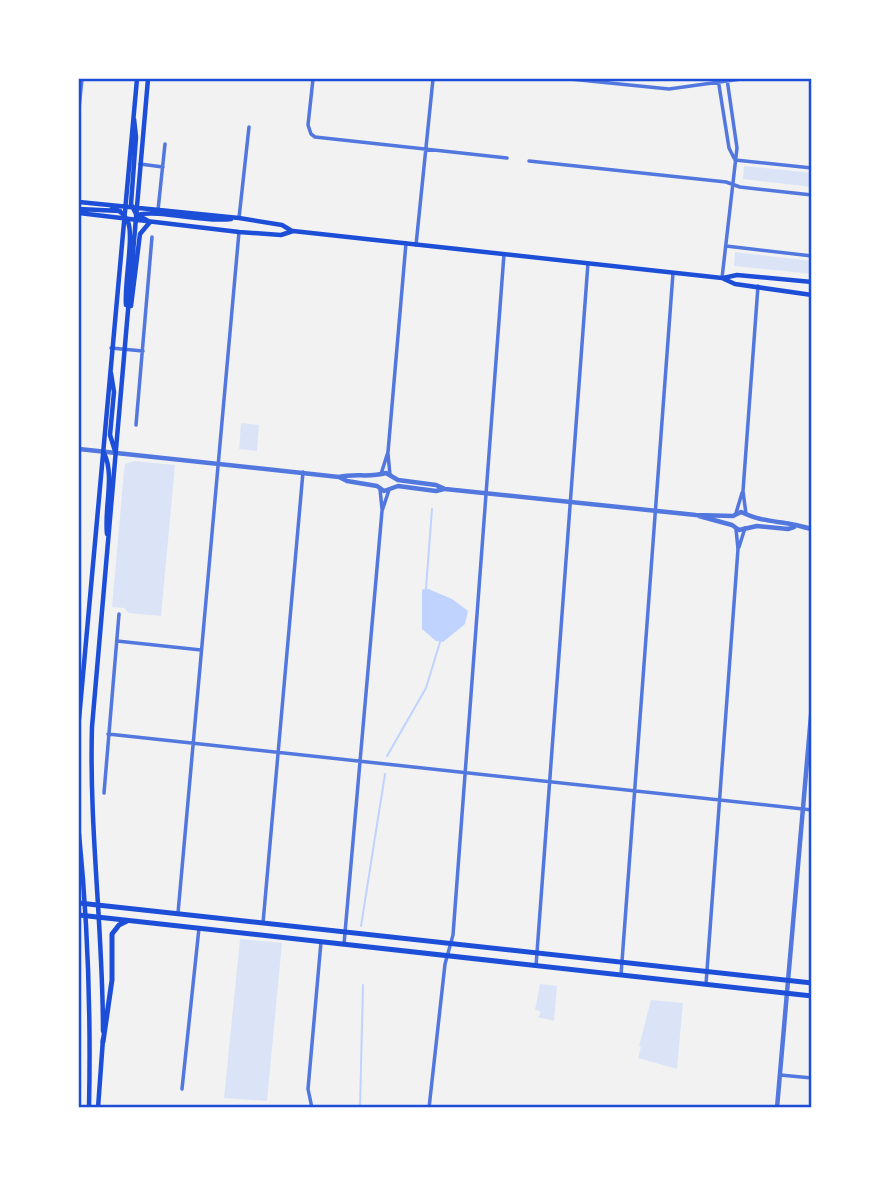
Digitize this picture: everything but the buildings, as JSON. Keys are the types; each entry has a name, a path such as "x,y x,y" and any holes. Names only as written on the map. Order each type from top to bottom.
{"main road":[{"path":"103,1042 100,917 91,771 92,727 128,320 133,109 137,79"},
{"path":"79,719 122,228 138,196 148,79"},
{"path":"79,202 110,206 150,222 281,236 293,231"},
{"path":"130,213 158,210 239,218 282,225 293,231 723,278 737,275 812,282"},
{"path":"79,211 215,221 239,218"},
{"path":"128,320 135,287 140,234 150,222"},
{"path":"723,278 736,284 812,295"},
{"path":"110,366 114,392 110,435 116,453"},
{"path":"103,451 109,470 105,516 108,545"},
{"path":"79,834 82,903 86,915 89,1108"},
{"path":"82,903 812,983"},
{"path":"79,915 812,996"},
{"path":"98,1108 103,1042 112,980 112,933 119,925 129,920"}],"street":[{"path":"79,108 82,79"},
{"path":"313,79 308,125 311,135 507,158"},
{"path":"416,244 433,79"},
{"path":"570,79 669,89 718,80 741,79"},
{"path":"718,80 729,148 735,160"},
{"path":"723,278 737,148 727,80"},
{"path":"239,218 249,127"},
{"path":"158,210 165,144"},
{"path":"735,160 812,168"},
{"path":"529,161 812,195"},
{"path":"141,164 163,167"},
{"path":"178,914 239,232"},
{"path":"136,425 152,237"},
{"path":"382,511 391,489 388,452 406,243"},
{"path":"726,246 812,256"},
{"path":"429,1108 451,943 504,254"},
{"path":"536,965 588,263"},
{"path":"621,975 673,273"},
{"path":"738,549 746,527 747,515 743,491 758,286"},
{"path":"111,348 143,351"},
{"path":"79,449 303,472 391,489 445,489 696,516 747,515 789,523 795,527"},
{"path":"344,944 382,511 378,487 388,452"},
{"path":"263,923 303,472"},
{"path":"339,477 392,477 445,489"},
{"path":"706,984 738,549 734,515 743,491"},
{"path":"696,516 734,527 812,528"},
{"path":"104,793 119,614"},
{"path":"117,640 201,650"},
{"path":"777,1108 812,704"},
{"path":"108,734 812,810"},
{"path":"182,1089 199,928"},
{"path":"312,1108 308,1089 321,942"},
{"path":"567,968 569,956"},
{"path":"780,1075 812,1078"}],"shaded area":[{"path":"744,166 812,173 812,187 743,179"},
{"path":"735,252 812,261 812,274 734,266"},
{"path":"241,423 259,425 257,451 239,449"},
{"path":"134,461 175,465 161,616 129,613 124,608 112,607 125,464"},
{"path":"240,939 282,943 267,1101 224,1098"},
{"path":"540,984 557,986 554,1021 537,1017 540,1015 540,1011 535,1010"},
{"path":"651,1000 683,1003 677,1069 638,1058"}],"water":[{"path":"426,588 452,599 468,611 465,624 443,642 436,641 422,629 422,590"}],"waterway":[{"path":"426,588 432,509"},
{"path":"387,756 426,688 440,642"},
{"path":"361,926 385,774"},
{"path":"360,1108 363,985"}]}
